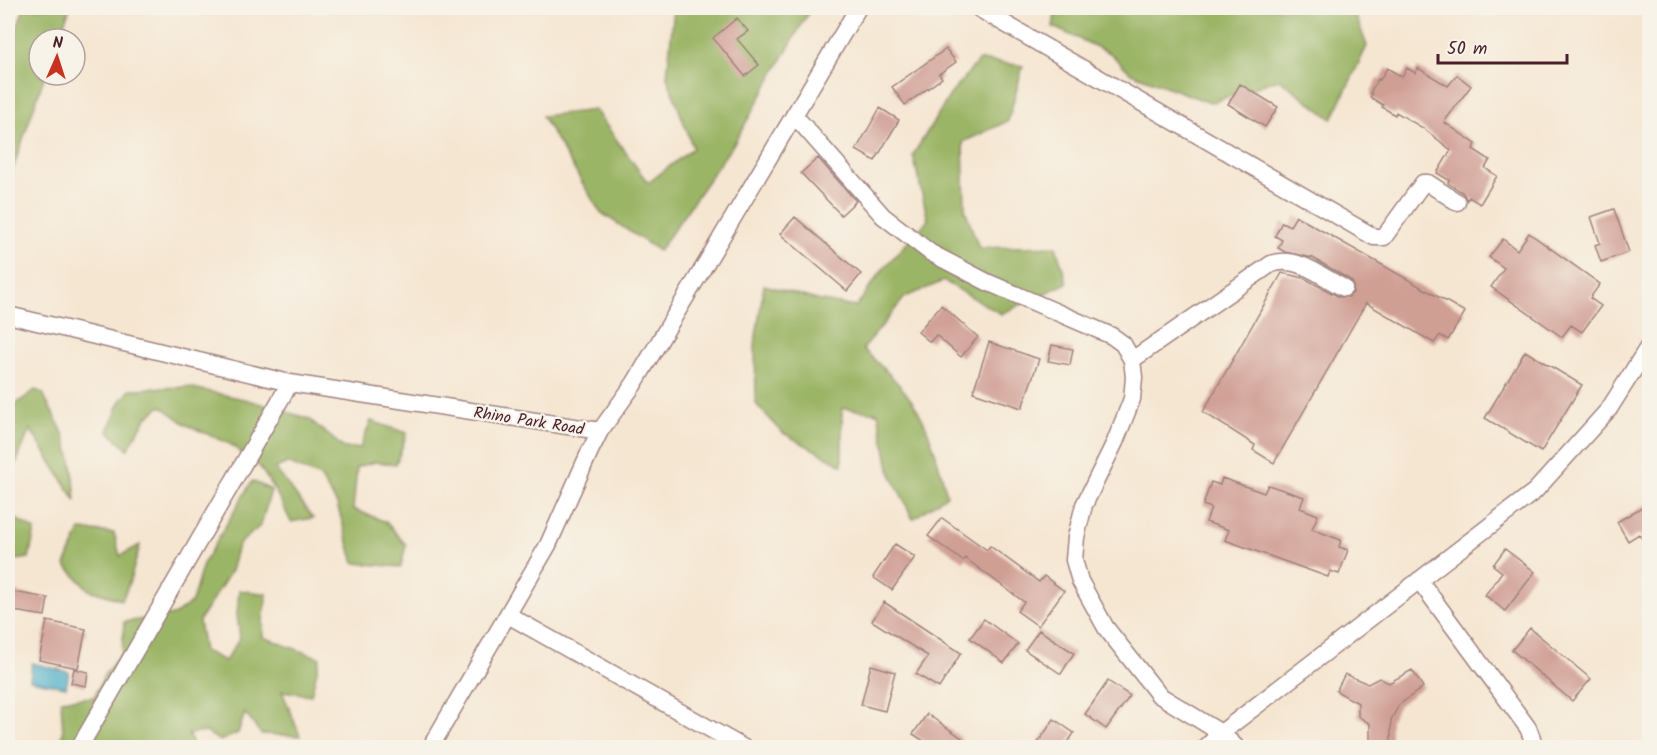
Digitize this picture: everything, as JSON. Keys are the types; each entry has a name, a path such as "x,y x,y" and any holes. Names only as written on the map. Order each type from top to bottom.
{"street":[{"name":"Rhino Park Road","path":"8,315 290,383 600,431 634,384 858,8"},
{"path":"978,8 1374,237 1383,237 1423,183 1428,183 1457,202"},
{"path":"794,115 884,216 931,253 987,282 1112,336 1123,344 1132,360 1134,377 1132,399 1115,442 1084,505 1076,537 1074,560 1080,581 1106,628 1159,695 1221,733 1237,747"},
{"path":"1132,360 1271,264 1281,261 1298,263 1344,288"},
{"path":"1205,747 1535,491 1609,409 1650,344"},
{"path":"79,747 290,383"},
{"path":"430,747 548,545 600,431"},
{"path":"1419,580 1528,728 1532,738 1531,747"},
{"path":"508,615 744,747"}],"green space":[{"path":"24,8 70,8 63,27 27,27 27,87 41,87 8,183 8,55"},
{"path":"674,8 811,8 736,140 659,251 600,212 542,116 595,110 648,183 693,148 667,77"},
{"path":"1056,8 1353,8 1367,46 1332,119 1279,79 1210,103 1131,73 1110,53 1053,27"},
{"path":"979,60 1023,66 1008,121 963,142 965,209 979,248 1056,246 1067,283 1001,314 944,281 905,297 863,349 909,397 921,416 936,455 947,495 913,519 890,472 878,413 842,408 842,465 783,433 756,404 755,343 764,285 817,300 856,307 883,269 928,220 913,155 950,95"},
{"path":"188,387 248,400 309,419 344,448 360,448 371,421 407,433 396,464 375,462 357,467 353,509 386,522 406,545 401,567 354,563 337,504 320,477 288,463 275,468 313,518 291,522 260,467 230,444 187,425 161,406 146,418 128,449 108,431 120,402 131,389"},
{"path":"35,390 43,393 65,439 72,465 76,501 30,429 8,484 8,402 16,404"},
{"path":"252,481 271,490 261,525 238,545 231,571 199,621 204,651 225,661 240,638 237,615 239,590 267,594 263,637 320,658 311,695 282,691 300,736 261,734 245,713 238,733 220,741 206,732 188,734 195,747 54,748 63,734 61,700 94,697 104,675 122,653 124,622 174,615 192,602 203,564"},
{"path":"8,494 14,518 35,530 29,558 8,561"},
{"path":"80,530 114,533 120,556 140,545 122,600 89,590 65,565"}],"water":[{"path":"32,663 69,672 66,687 30,680"}],"building":[{"path":"737,18 748,31 737,39 759,65 745,76 713,38"},
{"path":"946,49 956,62 939,74 942,78 905,105 892,87"},
{"path":"1387,68 1402,77 1407,68 1415,73 1418,68 1448,86 1457,75 1471,86 1444,122 1476,144 1473,149 1490,160 1485,168 1497,176 1480,204 1469,197 1467,200 1463,193 1448,183 1449,180 1437,173 1451,150 1423,128 1396,112 1395,115 1370,97 1378,79 1380,80"},
{"path":"1240,84 1278,107 1265,127 1228,104"},
{"path":"880,108 899,120 875,161 856,150"},
{"path":"818,158 856,201 841,215 801,173"},
{"path":"1614,209 1629,252 1601,262 1595,245 1600,243 1591,217"},
{"path":"1296,216 1465,312 1448,340 1440,335 1434,343 1366,303 1274,463 1253,450 1255,445 1203,412 1282,273 1304,278 1339,297 1349,297 1353,293 1353,283 1349,279 1313,258 1285,252 1278,248 1282,240 1275,236 1282,222 1290,226"},
{"path":"795,217 861,274 847,291 780,234"},
{"path":"1529,233 1600,284 1590,298 1601,306 1582,332 1571,325 1562,337 1491,287 1504,268 1489,257 1503,239 1517,250"},
{"path":"941,305 978,337 961,357 936,335 930,342 918,332"},
{"path":"989,342 1039,359 1022,408 973,392"},
{"path":"1052,345 1073,349 1070,365 1048,361"},
{"path":"1525,351 1582,385 1541,452 1485,418"},
{"path":"1222,478 1264,493 1268,485 1304,497 1300,508 1318,515 1312,529 1341,540 1339,547 1348,550 1339,574 1330,571 1328,577 1225,540 1229,530 1206,522 1211,508 1203,505 1211,482 1220,485"},
{"path":"1650,502 1650,551 1639,534 1628,541 1617,522"},
{"path":"942,518 987,550 990,546 1039,582 1044,576 1064,591 1038,626 1017,611 1024,602 965,558 963,561 928,536"},
{"path":"895,544 915,557 892,590 873,577"},
{"path":"1505,549 1535,572 1505,611 1485,595 1502,572 1493,565"},
{"path":"8,591 48,598 45,616 8,610"},
{"path":"884,602 961,653 939,688 916,674 928,656 872,621"},
{"path":"984,619 1018,644 1004,663 970,638"},
{"path":"47,621 86,629 78,668 39,660"},
{"path":"1530,628 1591,679 1572,701 1512,650"},
{"path":"1039,630 1074,653 1061,674 1025,650"},
{"path":"871,665 895,672 885,711 861,705"},
{"path":"74,669 88,672 86,686 71,683"},
{"path":"1412,670 1423,687 1399,705 1391,720 1391,747 1370,747 1370,724 1358,716 1358,703 1336,691 1345,674 1368,684 1379,678 1389,683"},
{"path":"1108,681 1130,696 1106,729 1085,714"},
{"path":"927,714 962,738 956,747 933,747 913,734"},
{"path":"1054,719 1074,733 1065,747 1035,747"}]}
